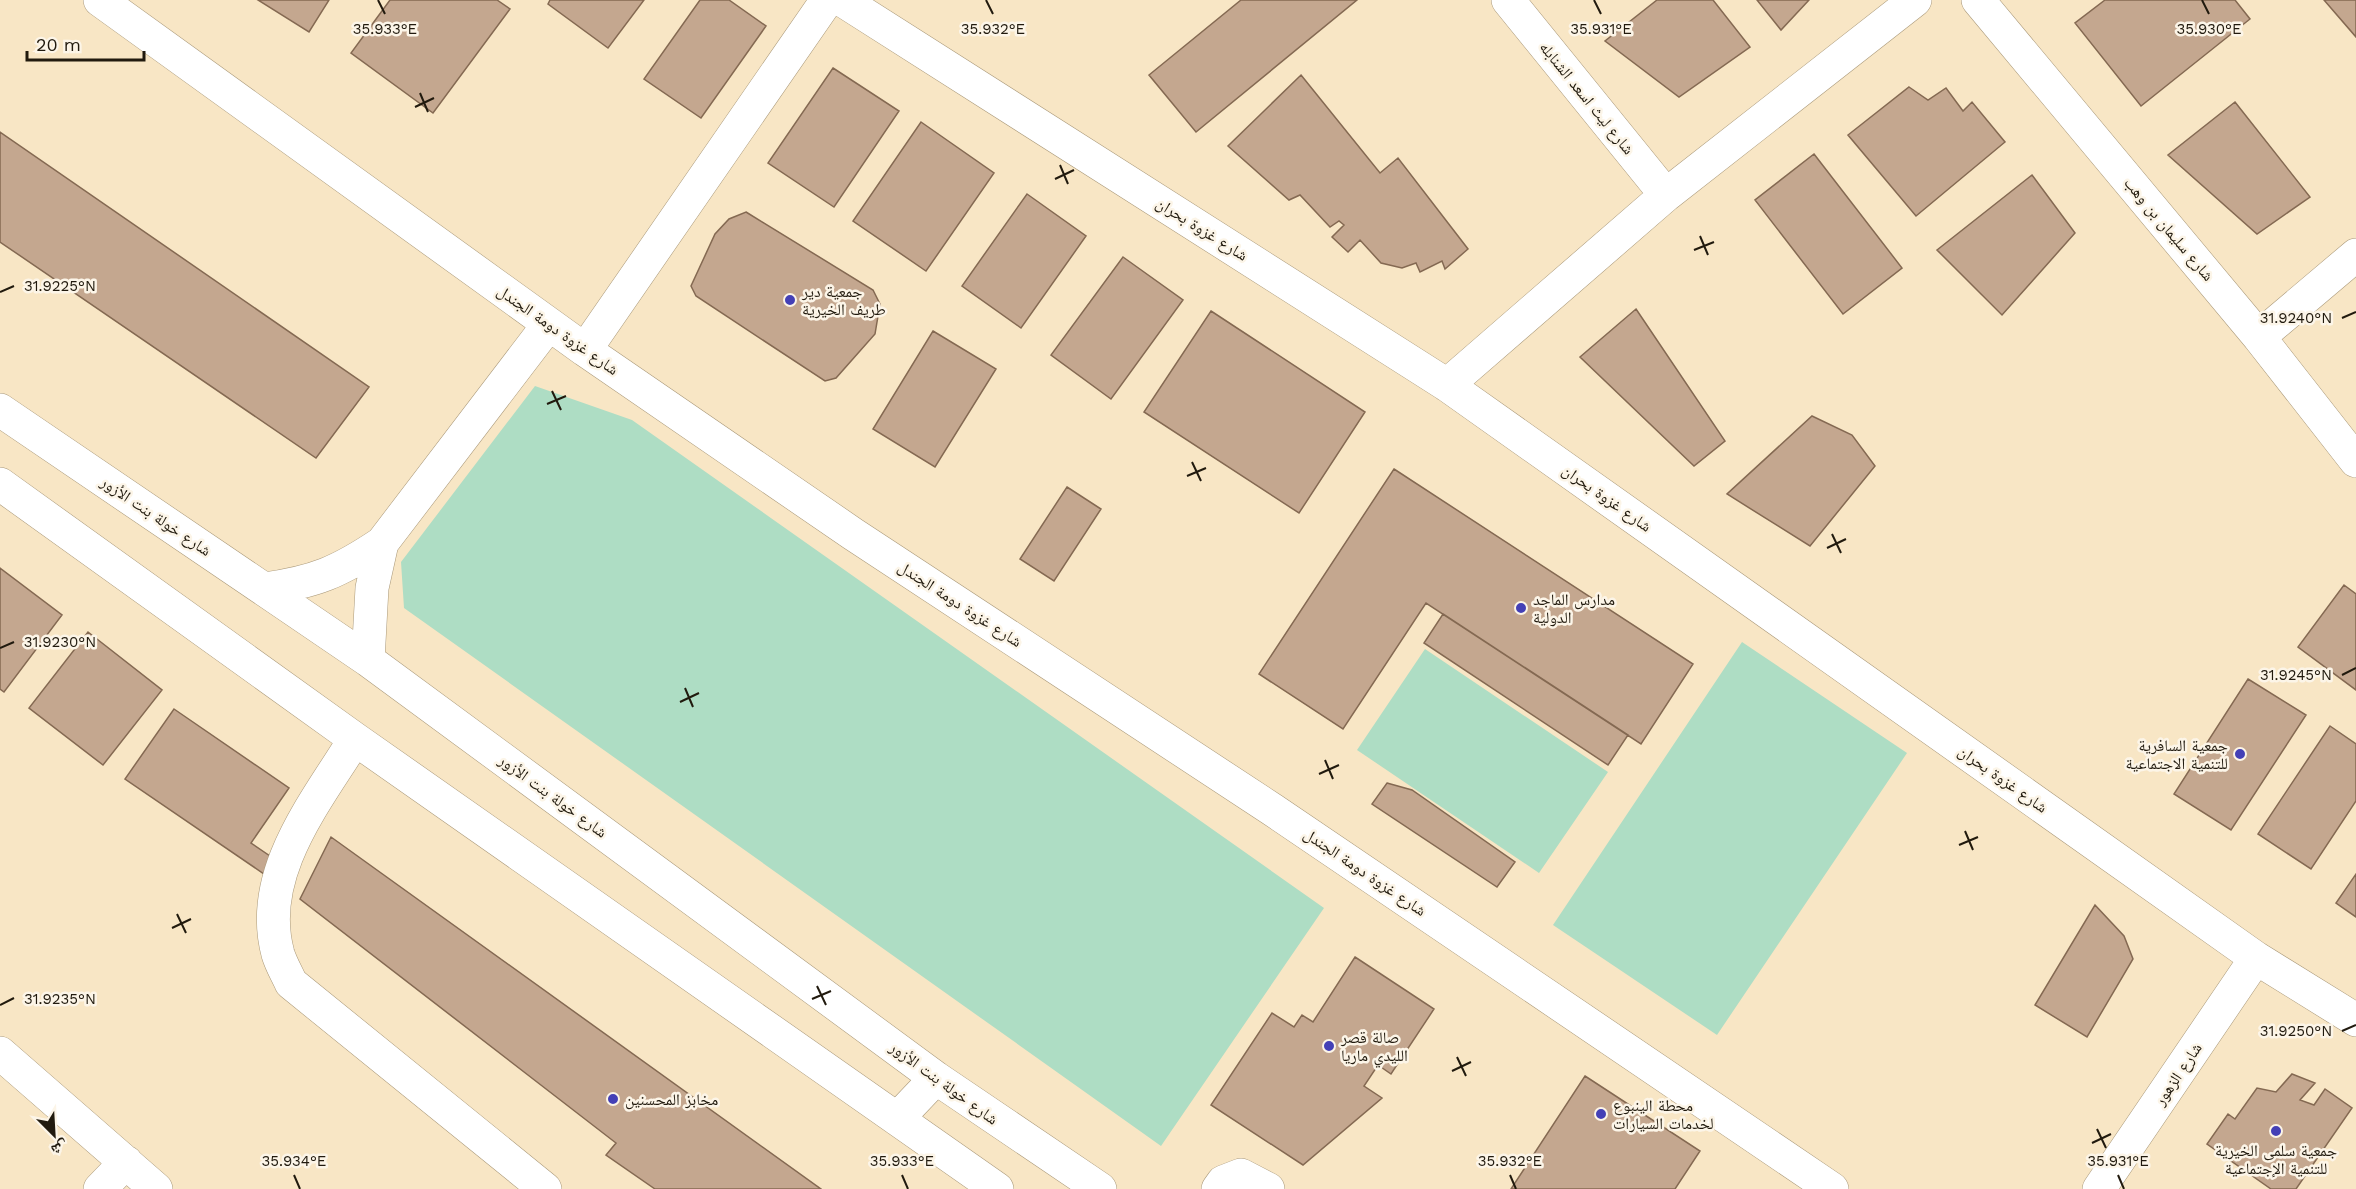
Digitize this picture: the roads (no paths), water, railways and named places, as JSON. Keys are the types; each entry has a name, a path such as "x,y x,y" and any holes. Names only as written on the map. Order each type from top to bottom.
{"street":[{"name":"شارع غزوة دومة الجندل","path":"100,0 585,350 853,534 1273,810 1832,1189"},
{"path":"585,350 827,0"},
{"name":"شارع غزوة بحران","path":"842,0 1447,385 2256,958 2356,1020"},
{"name":"شارع ليث اسعد الشنابله","path":"1508,0 1666,195"},
{"path":"1447,385 1666,195 1915,0"},
{"name":"شارع سليمان بن وهب","path":"1978,0 2259,337 2356,461"},
{"path":"2259,337 2356,255"},
{"path":"264,589 321,578 347,566 382,543 549,324"},
{"name":"شارع خولة بنت الأزور","path":"0,410 368,660 936,1078 1100,1189"},
{"path":"0,484 355,739 997,1189"},
{"path":"368,660 372,588 382,543"},
{"path":"355,739 287,851 273,908 278,953 291,983 545,1189"},
{"name":"شارع الزهور","path":"2099,1189 2256,958"},
{"path":"0,1053 156,1189"},
{"path":"897,1119 936,1078"},
{"path":"100,1189 126,1162"},
{"path":"1218,1189 1223,1182 1241,1175 1250,1177 1268,1189"}],"place":[{"name":"جمعية دير طريف الخيرية","path":"790,300"},
{"name":"مدارس الماجد الدولية","path":"1521,608"},
{"name":"جمعية السافرية للتنمية الاجتماعية","path":"2240,754"},
{"name":"صالة قصر الليدي ماريا","path":"1329,1046"},
{"name":"مخابز المحسنين","path":"613,1099"},
{"name":"محطة الينبوع لخدمات السيارات","path":"1601,1114"},
{"name":"جمعية سلمى الخيرية للتنمية الإجتماعية","path":"2276,1131"}]}
